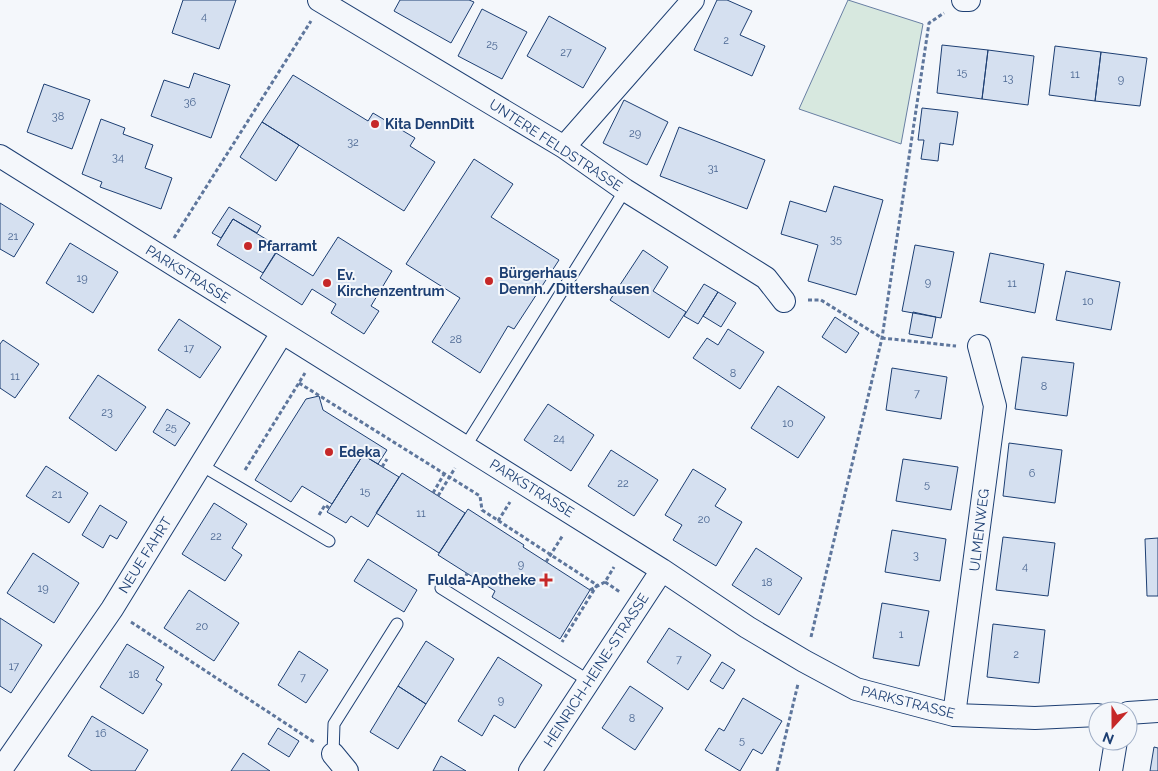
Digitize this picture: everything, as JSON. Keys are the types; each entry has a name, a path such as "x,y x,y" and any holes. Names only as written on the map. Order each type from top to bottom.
{"street":[{"path":"564,147 693,0"},
{"path":"963,0 969,0"},
{"name":"UNTERE FELDSTRASSE","path":"321,1 564,147 626,190 766,278 784,301"},
{"name":"PARKSTRASSE","path":"0,156 282,333 462,455 662,570 747,627 804,662 856,689 954,715 1035,718 1088,715"},
{"name":"NEUE FAHRT","path":"0,771 112,609 282,333"},
{"name":"ULMENWEG","path":"954,715 995,406 979,346"},
{"name":"HEINRICH-HEINE-STRASSE","path":"530,771 662,570"},
{"path":"1138,712 1158,711"},
{"path":"1111,771 1114,751"}],"lane":[{"path":"462,455 626,190"},
{"path":"201,465 329,541"},
{"path":"441,588 589,681"},
{"path":"340,763 334,724 397,624"}],"path":[{"path":"777,771 826,576 882,338 929,23 963,0"},
{"path":"162,257 321,1"},
{"path":"784,301 820,300 882,338 979,346"},
{"path":"244,471 306,372"},
{"path":"299,383 480,496 482,510 598,585"},
{"path":"438,496 462,455"},
{"path":"382,466 387,458"},
{"path":"433,493 444,474"},
{"path":"491,524 513,498"},
{"path":"501,530 504,524"},
{"path":"546,562 566,531"},
{"path":"590,590 605,582 618,562"},
{"path":"605,582 621,592"},
{"path":"560,644 598,585"},
{"path":"112,609 340,763"}],"shaded area":[{"path":"848,0 923,24 901,144 799,109"}],"building":[{"path":"183,0 236,0 219,49 172,33"},
{"path":"400,0 469,0 474,2 451,43 394,11"},
{"path":"717,0 727,0 752,11 740,35 765,46 752,76 694,50"},
{"path":"482,9 527,32 502,79 458,56"},
{"path":"549,16 606,48 583,88 527,56"},
{"path":"942,45 988,50 982,99 937,93"},
{"path":"1055,46 1101,52 1095,101 1049,95"},
{"path":"988,50 1034,56 1028,105 982,99"},
{"path":"1101,52 1147,58 1140,106 1095,101"},
{"path":"194,73 230,85 211,138 151,116 164,80 189,88"},
{"path":"293,75 368,121 373,113 415,138 410,146 435,162 404,211 262,122"},
{"path":"44,84 90,100 72,149 27,132"},
{"path":"624,100 668,122 647,165 603,143"},
{"path":"922,108 958,112 953,145 940,143 938,161 921,159 924,140 918,140"},
{"path":"101,119 125,128 123,134 153,145 145,168 172,178 161,209 100,187 102,182 82,174"},
{"path":"262,122 299,145 276,181 240,157"},
{"path":"679,127 765,160 747,209 660,176"},
{"name":"Bürgerhaus Dennh./Dittershausen","path":"474,159 513,184 491,217 559,260 514,329 508,326 480,373 432,342 460,298 406,264"},
{"path":"834,186 883,200 856,295 808,281 818,245 781,234 790,201 826,212"},
{"path":"0,203 34,224 14,257 0,249"},
{"path":"229,207 261,226 257,233 233,219 221,238 212,233"},
{"name":"Pfarramt","path":"233,219 279,247 263,273 217,245"},
{"name":"Ev. Kirchenzentrum","path":"338,237 392,271 371,306 379,311 364,334 331,313 336,304 312,289 302,305 260,278 276,253 313,276"},
{"path":"70,243 118,272 93,313 46,283"},
{"path":"915,245 954,252 941,318 902,311"},
{"path":"643,250 668,267 653,291 686,312 669,338 610,300"},
{"path":"990,253 1044,264 1035,313 980,302"},
{"path":"1066,271 1120,282 1111,330 1056,320"},
{"path":"704,284 718,292 698,324 684,316"},
{"path":"718,292 736,303 721,327 703,316"},
{"path":"913,312 936,317 932,338 909,334"},
{"path":"835,317 859,333 846,353 822,337"},
{"path":"179,319 221,347 200,378 158,350"},
{"path":"728,329 764,352 740,389 693,358 707,338 718,345"},
{"path":"3,340 39,364 15,398 0,388 0,344"},
{"path":"1022,357 1074,363 1067,416 1015,409"},
{"path":"892,368 947,377 941,419 886,410"},
{"path":"98,375 146,407 116,451 69,418"},
{"path":"778,386 825,417 798,458 751,428"},
{"name":"Edeka","path":"319,396 323,410 387,450 378,464 363,455 332,504 302,486 291,502 255,480 306,399"},
{"path":"548,404 594,435 571,471 524,440"},
{"path":"167,409 190,423 175,446 153,432"},
{"path":"1009,443 1062,450 1055,503 1003,496"},
{"path":"611,450 658,480 634,516 588,486"},
{"path":"363,455 399,477 368,527 351,516 346,523 327,512"},
{"path":"903,459 958,467 951,510 896,501"},
{"path":"46,466 88,493 69,523 26,496"},
{"path":"693,469 726,489 715,506 742,522 716,566 673,540 682,525 665,515"},
{"path":"402,473 465,513 439,553 376,513"},
{"path":"214,503 247,524 232,548 242,555 225,581 182,554"},
{"path":"100,505 127,522 117,539 110,535 103,548 82,535"},
{"path":"468,509 590,590 560,639 492,597 495,591 438,555"},
{"path":"892,530 946,539 940,581 885,572"},
{"path":"1003,537 1055,543 1048,596 996,590"},
{"path":"1158,538 1158,596 1147,596 1145,539"},
{"path":"756,548 802,578 779,615 732,585"},
{"path":"33,553 79,583 54,623 7,593"},
{"path":"368,559 417,590 404,612 354,581"},
{"path":"189,590 239,623 214,661 164,628"},
{"path":"882,603 929,611 919,666 873,658"},
{"path":"0,618 42,645 11,693 0,686"},
{"path":"993,624 1045,630 1039,683 987,677"},
{"path":"669,628 711,655 688,690 647,662"},
{"path":"426,641 454,659 426,704 398,686"},
{"path":"127,644 164,667 156,680 162,684 143,714 100,687"},
{"path":"299,651 328,670 306,703 278,685"},
{"path":"498,657 542,685 515,728 494,715 482,736 458,721"},
{"path":"722,662 735,670 723,689 710,681"},
{"path":"398,686 426,704 398,749 370,732"},
{"path":"630,686 663,708 635,750 602,728"},
{"path":"743,698 782,721 762,754 753,749 740,771 705,750 719,728 724,731"},
{"path":"92,716 148,750 135,771 92,771 68,756"},
{"path":"278,728 299,741 289,757 268,744"},
{"path":"1154,747 1158,748 1158,771 1150,771"},
{"path":"243,753 270,771 231,771"},
{"path":"441,756 466,771 433,771"}],"place":[{"name":"Kita DennDitt","path":"375,124"},
{"name":"Pfarramt","path":"248,246"},
{"name":"Bürgerhaus Dennh./Dittershausen","path":"489,281"},
{"name":"Ev. Kirchenzentrum","path":"327,283"},
{"name":"Edeka","path":"329,452"},
{"name":"Fulda-Apotheke","path":"546,580"}]}
